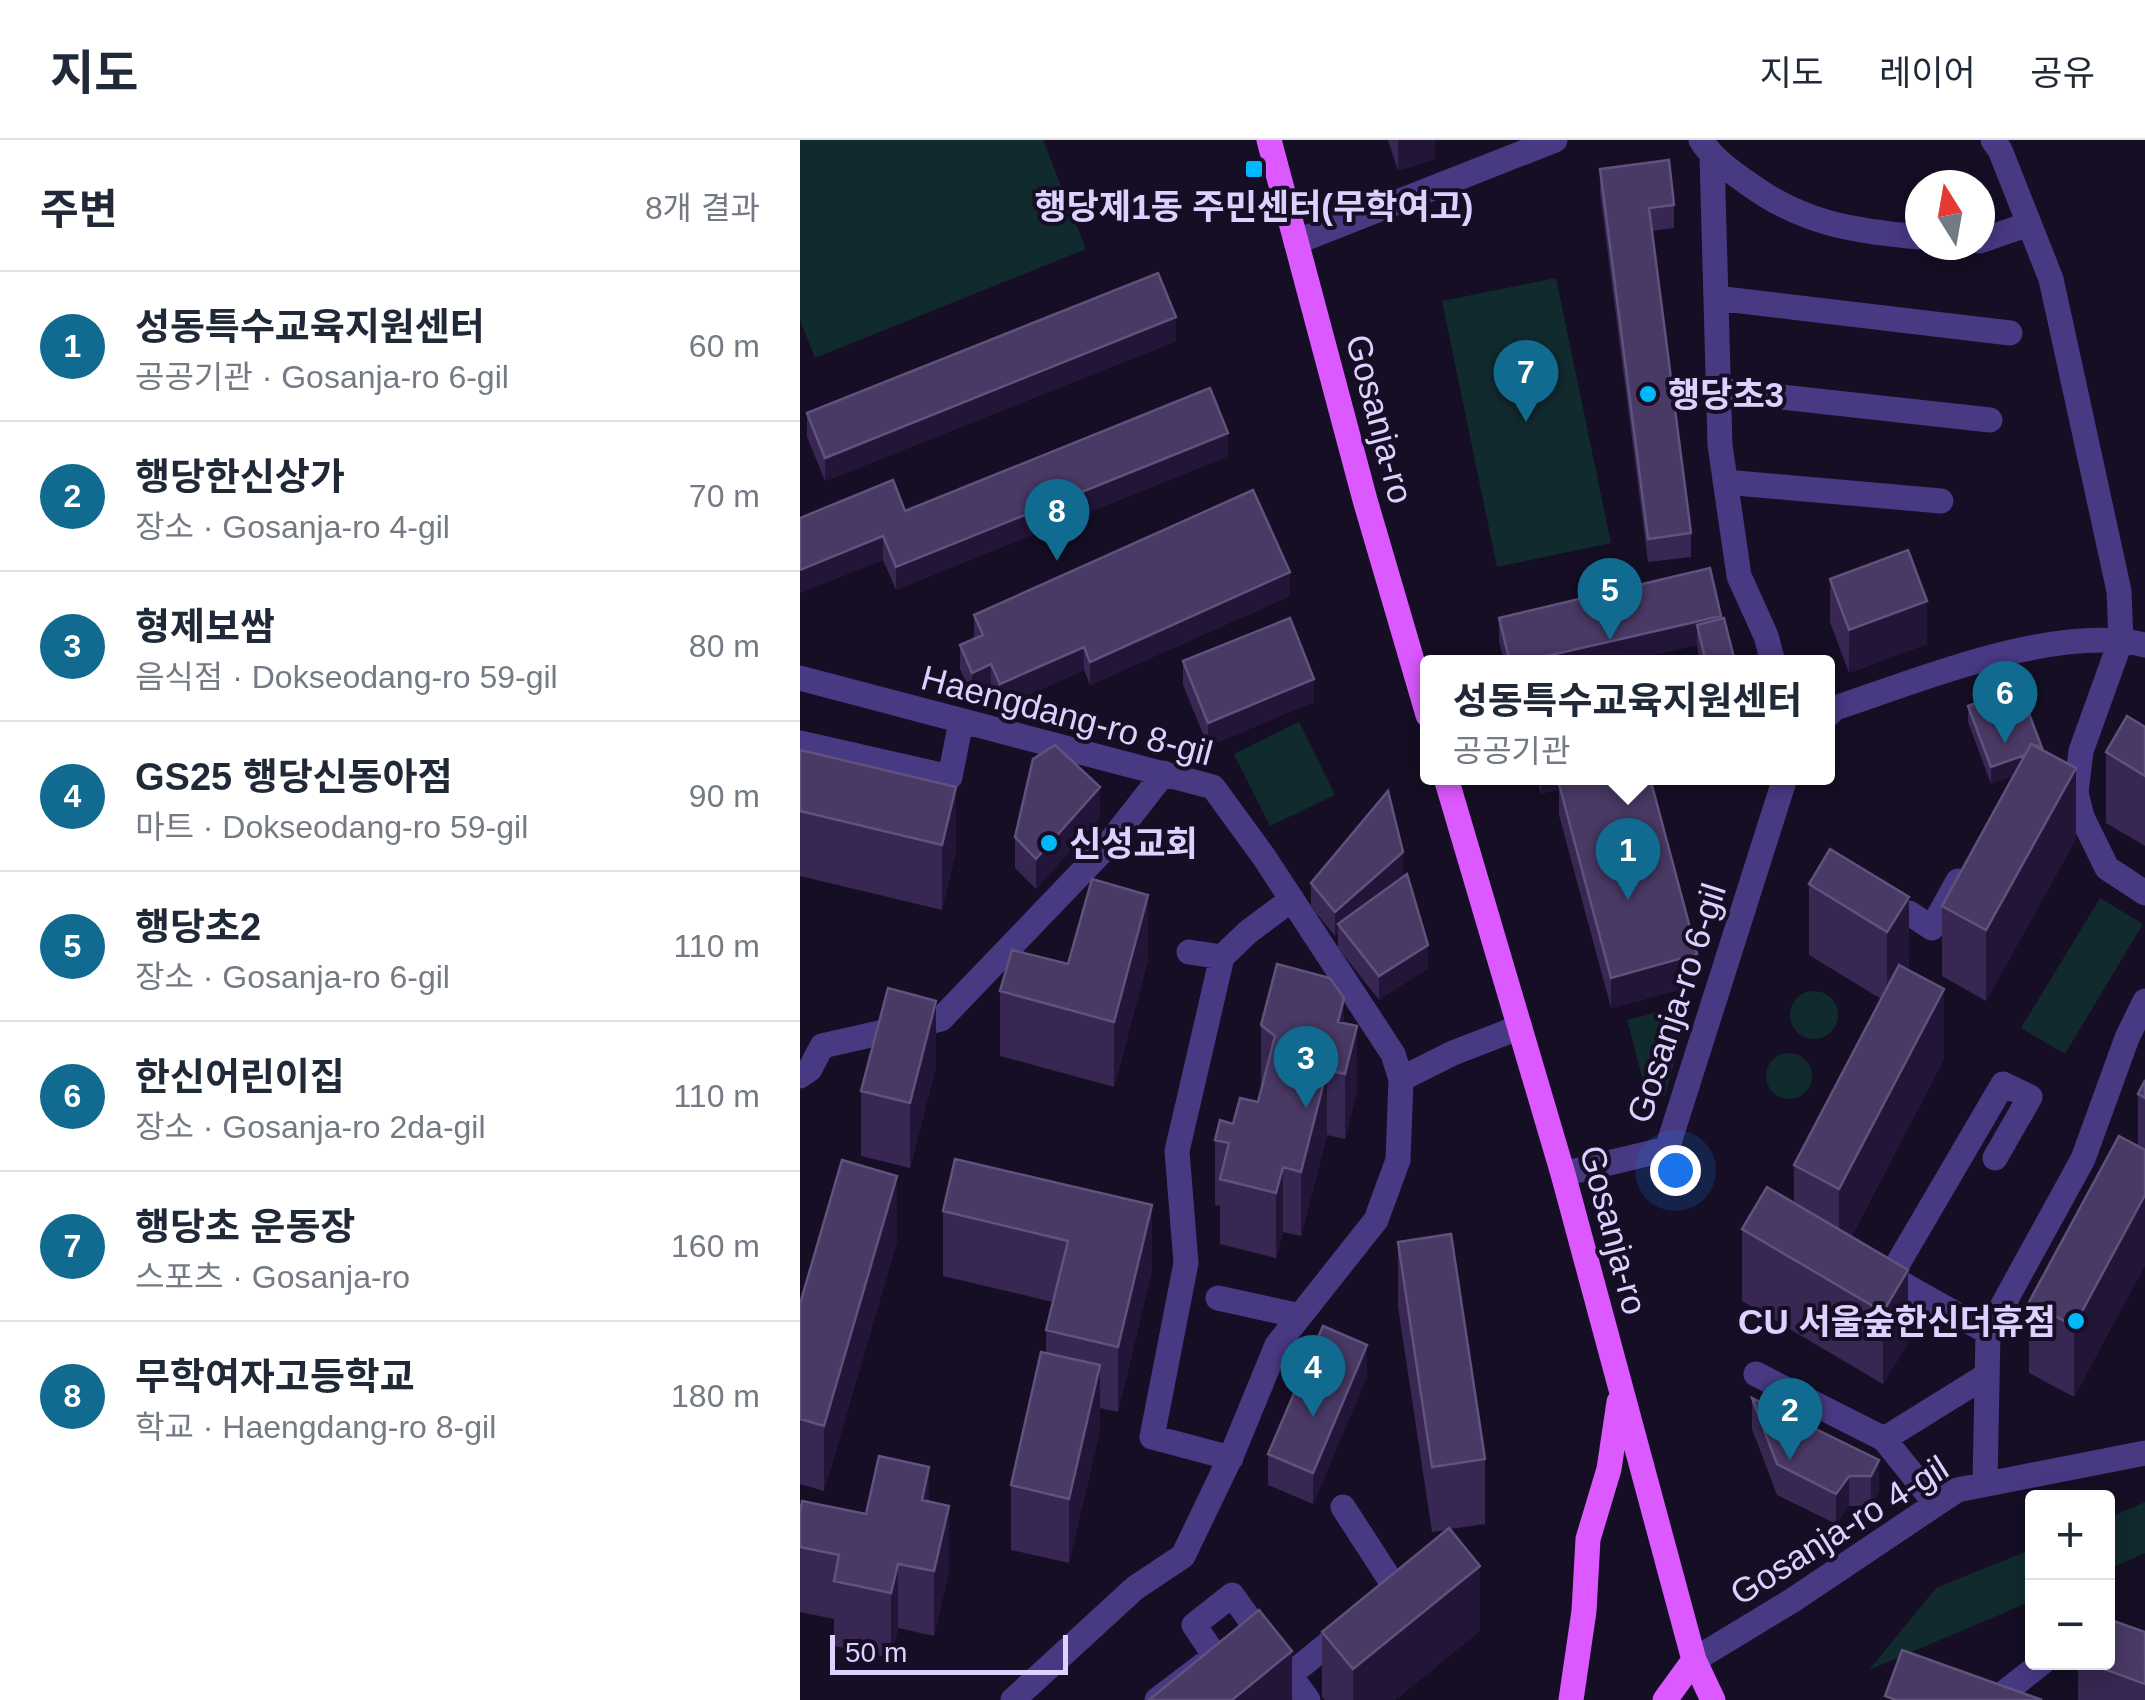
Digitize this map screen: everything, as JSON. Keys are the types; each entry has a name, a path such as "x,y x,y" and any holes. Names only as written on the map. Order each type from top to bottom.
{"main road":[{"name":"Gosanja-ro","path":"1269,140 1364,500 1420,688"},
{"name":"Gosanja-ro","path":"1448,785 1563,1174 1694,1660 1713,1700"},
{"path":"1571,1700 1584,1611 1588,1539 1616,1441 1620,1388"},
{"path":"1665,1700 1694,1660"}],"street":[{"path":"1296,242 1555,140"},
{"path":"1993,140 2051,279 2133,642 2081,751 2076,793 2082,817 2107,868 2145,893"},
{"path":"1707,149 1772,202 1815,221 1905,234"},
{"path":"1707,149 1720,445 1738,576 1771,655"},
{"path":"1995,236 2030,224"},
{"path":"1716,298 2010,333"},
{"path":"1718,390 1990,420"},
{"path":"1725,482 1942,501"},
{"path":"1835,708 1977,662 2056,644 2133,642"},
{"name":"Haengdang-ro 8-gil","path":"800,678 1213,787 1393,1054 1401,1079"},
{"path":"800,743 950,777 961,722"},
{"path":"2047,784 2081,751"},
{"path":"800,1076 810,1070 822,1046 941,1019 1107,846 1164,773"},
{"name":"Gosanja-ro 6-gil","path":"1563,1174 1667,1149 1783,785"},
{"path":"1909,913 1932,928 1974,853"},
{"path":"1231,1458 1142,1433 1186,1263 1177,1151 1222,957 1292,900"},
{"path":"1189,952 1222,957"},
{"path":"1985,1483 1988,1332 2091,1164 2128,1038 2145,1001"},
{"path":"1013,1700 1135,1588 1183,1556 1231,1458 1277,1346 1376,1220 1398,1160 1401,1079 1453,1053 1520,1027"},
{"path":"1988,1332 1890,1277 2004,1084 2030,1097 1995,1158"},
{"path":"1218,1298 1300,1316"},
{"path":"1756,1374 1884,1439 1936,1504"},
{"path":"1884,1439 1987,1375"},
{"name":"Gosanja-ro 4-gil","path":"1694,1660 1793,1600 1957,1490 2145,1453"},
{"path":"1291,1674 1396,1589 1343,1507"},
{"path":"1157,1700 1215,1656 1194,1625 1232,1595 1308,1700"},
{"path":"1996,1699 2033,1670"}],"green space":[{"path":"800,140 1043,140 1086,249 815,358 800,320"},
{"path":"1556,278 1611,543 1497,567 1442,301"},
{"path":"1299,722 1335,795 1270,826 1234,754"},
{"path":"2100,898 2143,924 2065,1054 2021,1028"},
{"path":"1814,991 1831,998 1838,1015 1831,1032 1814,1039 1797,1032 1790,1015 1797,998"},
{"path":"1690,1004 1665,1096 1648,1099 1627,1020"},
{"path":"1789,1053 1805,1060 1812,1076 1805,1092 1789,1099 1773,1092 1766,1076 1773,1060"},
{"path":"2145,1502 2145,1553 2115,1566 2115,1515"},
{"path":"2025,1552 2025,1604 1869,1670 1936,1588"}],"building":[{"name":"행당초3","path":"1669,160 1674,205 1649,208 1691,533 1648,539 1600,169"},
{"path":"1158,273 1176,317 825,458 807,413"},
{"path":"1210,388 1228,433 896,567 883,536 800,570 800,518 893,480 905,511"},
{"path":"1253,490 1290,572 1090,662 1084,647 1000,684 991,664 972,673 960,645 983,635 974,615"},
{"path":"1908,550 1927,601 1849,630 1830,579"},
{"path":"1710,568 1721,616 1551,655 1508,655 1499,618"},
{"path":"1290,618 1314,679 1208,723 1183,661"},
{"path":"1724,618 1733,655 1704,655 1697,625"},
{"path":"2019,687 2042,748 2031,744 2025,755 1991,767 1968,706"},
{"path":"2127,716 2145,727 2145,776 2106,752"},
{"path":"2031,744 2076,768 1986,930 1942,906"},
{"path":"1055,745 1100,787 1036,859 1015,837 1033,759"},
{"path":"800,750 956,787 942,845 800,811"},
{"path":"1559,785 1652,785 1697,954 1611,978"},
{"path":"1388,791 1403,852 1335,912 1311,883"},
{"path":"1830,849 1909,897 1887,932 1809,884"},
{"path":"1407,874 1428,945 1379,976 1338,924"},
{"path":"1092,879 1148,895 1114,1022 1000,991 1012,950 1068,964"},
{"path":"1277,964 1330,978 1344,998 1338,1022 1357,1026 1345,1074 1327,1070 1301,1172 1283,1167 1276,1193 1220,1179 1229,1143 1215,1140 1220,1120 1233,1124 1240,1098 1258,1102 1275,1036 1261,1025"},
{"path":"1899,965 1944,989 1839,1189 1794,1165"},
{"path":"888,988 936,1001 910,1103 861,1091"},
{"path":"2145,1080 2145,1098 2138,1094"},
{"path":"2119,1136 2145,1150 2145,1195 2074,1326 2029,1302"},
{"path":"955,1159 1152,1205 1118,1347 1046,1330 1068,1241 943,1211"},
{"path":"842,1160 897,1176 824,1426 800,1419 800,1304"},
{"path":"1767,1187 1908,1270 1883,1312 1742,1229"},
{"path":"1451,1234 1485,1459 1432,1467 1398,1242"},
{"path":"1323,1326 1367,1345 1313,1473 1268,1454"},
{"path":"1041,1352 1100,1365 1069,1499 1011,1485"},
{"path":"1752,1398 1879,1460 1871,1476 1849,1476 1836,1494 1777,1464"},
{"path":"879,1456 929,1467 922,1500 949,1506 934,1571 898,1564 891,1593 834,1581 839,1555 800,1547 802,1501 866,1514"},
{"path":"1449,1528 1480,1566 1353,1669 1322,1632"},
{"path":"1259,1610 1292,1651 1232,1700 1149,1700"},
{"path":"2115,1621 2145,1632 2145,1684 2107,1670 2115,1670"},
{"path":"1902,1650 2042,1700 1896,1700 1885,1696"}],"place":[{"name":"행당제1동 주민센터(무학여고)","path":"1254,169"},
{"name":"행당초3","path":"1648,394"},
{"name":"행당초 운동장","path":"1526,422"},
{"name":"무학여자고등학교","path":"1057,561"},
{"name":"행당초2","path":"1610,640"},
{"name":"한신어린이집","path":"2005,743"},
{"name":"신성교회","path":"1049,843"},
{"name":"성동특수교육지원센터","path":"1628,900"},
{"name":"형제보쌈","path":"1306,1108"},
{"name":"CU 서울숲한신더휴점","path":"2076,1321"},
{"name":"GS25 행당신동아점","path":"1313,1417"},
{"name":"행당한신상가","path":"1790,1460"}]}
